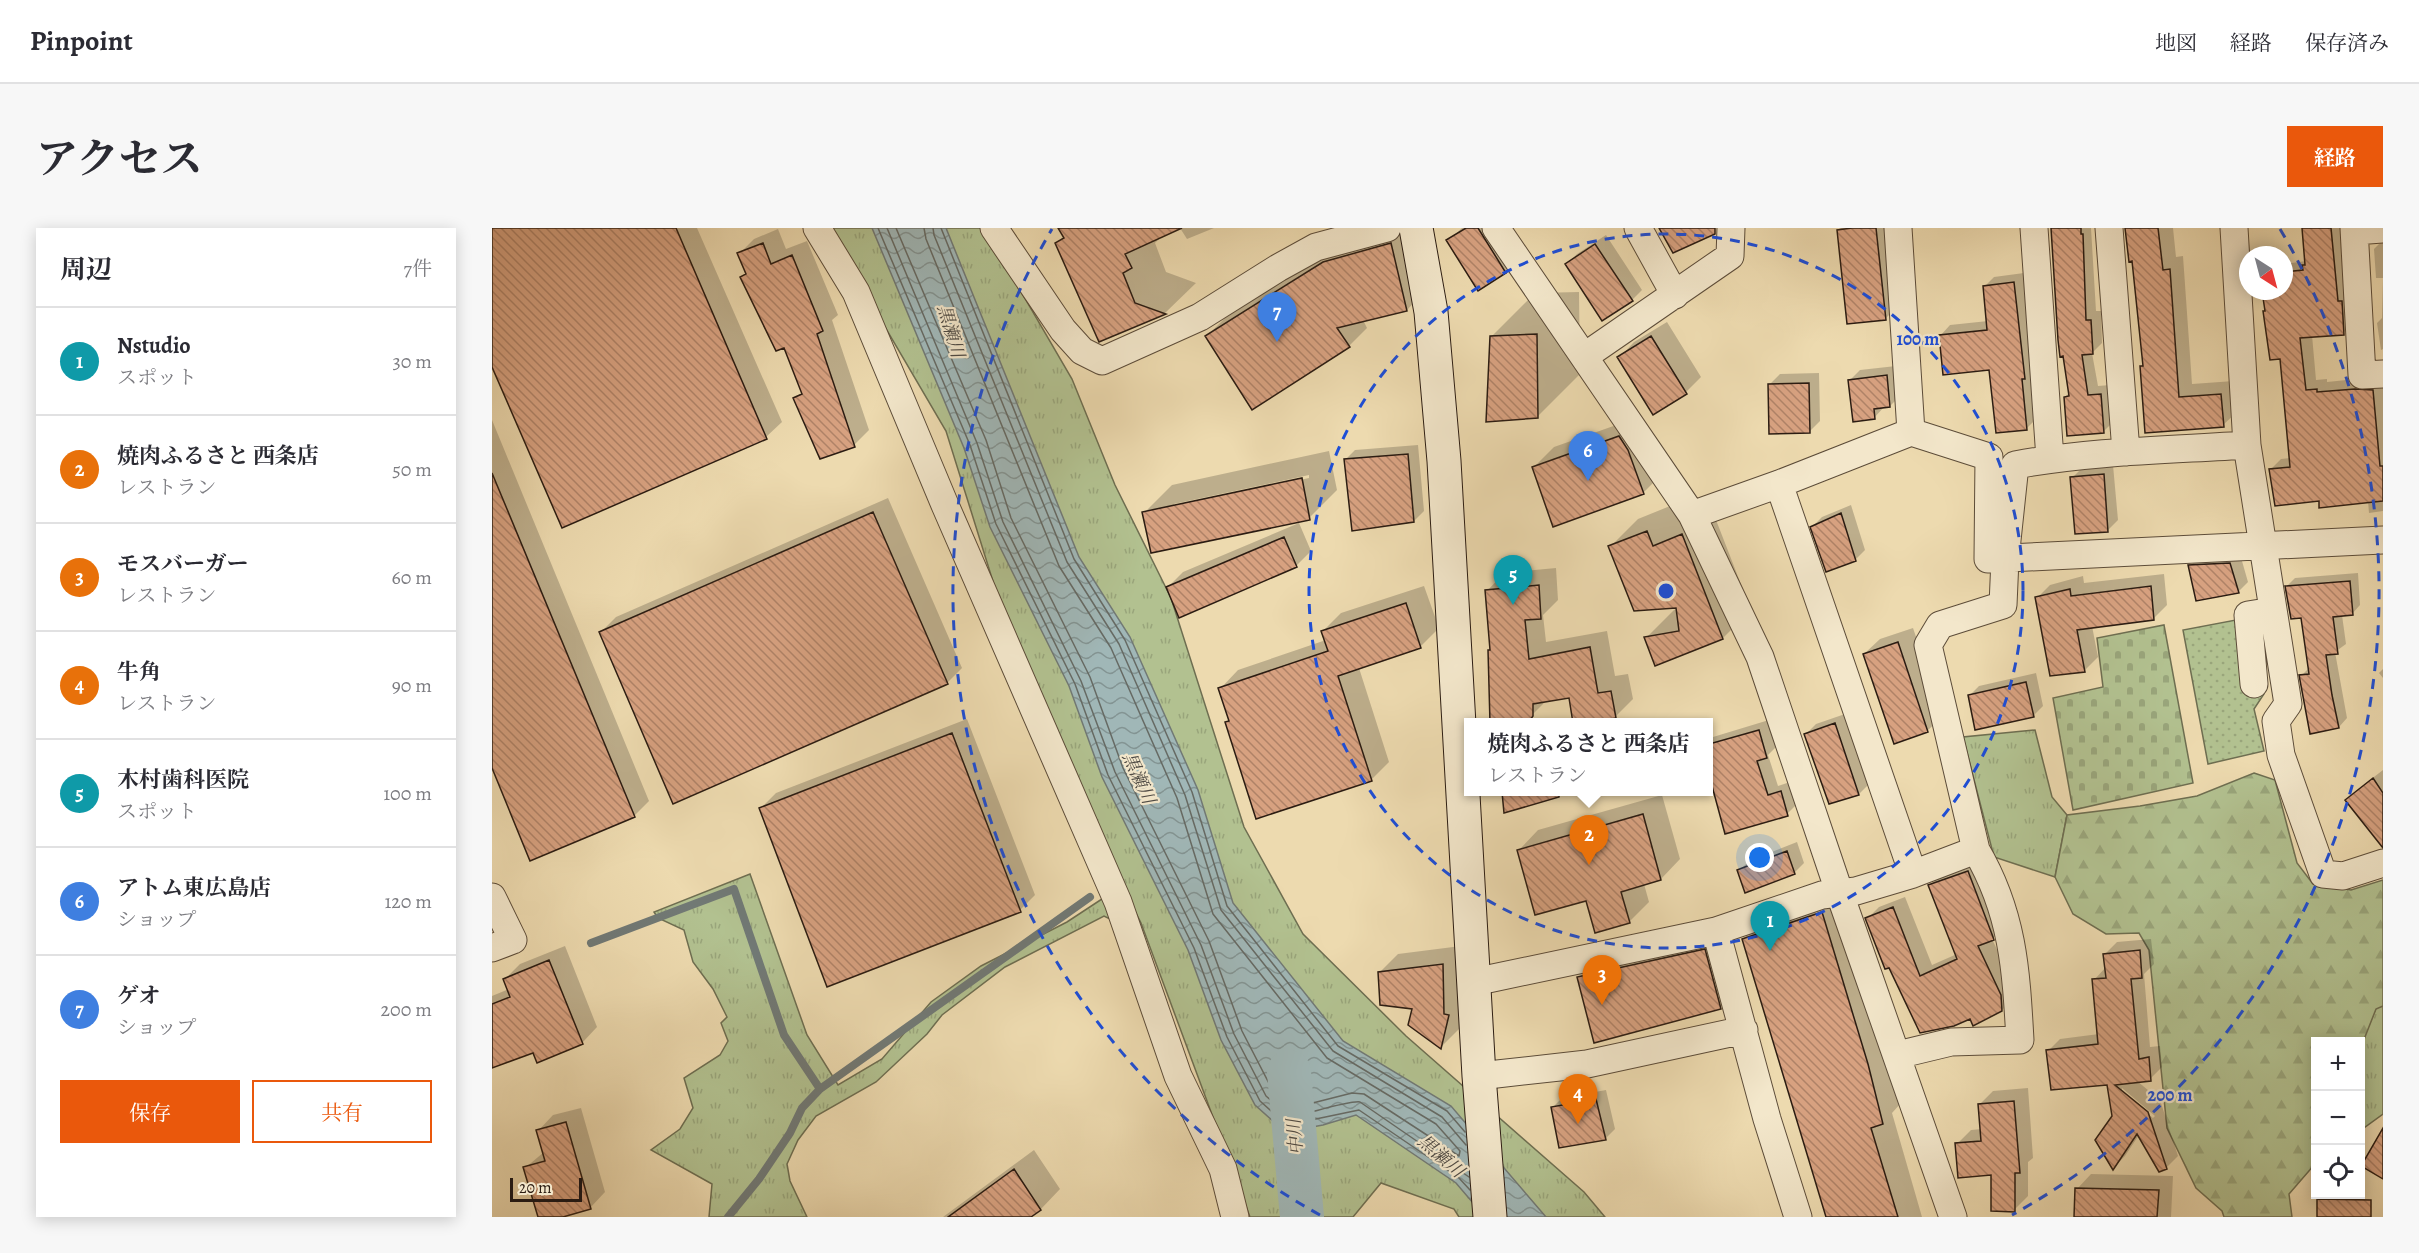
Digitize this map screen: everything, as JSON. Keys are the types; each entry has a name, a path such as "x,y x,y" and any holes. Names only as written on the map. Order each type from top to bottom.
{"street":[{"path":"817,228 856,292 950,516 1118,902 1178,1076 1223,1169 1235,1217"},
{"path":"994,228 1063,330 1082,351 1102,361 1200,317 1316,247 1387,228"},
{"path":"1416,228 1431,312 1444,461 1479,1076 1490,1217"},
{"path":"1496,228 1692,515 1760,657 1953,1217"},
{"path":"1638,228 1675,295"},
{"path":"1584,356 1730,256 1731,228"},
{"path":"1898,228 1911,432"},
{"path":"2034,228 2050,459"},
{"path":"2109,228 2126,452"},
{"path":"2234,228 2247,445 2288,704 2276,722 2280,754 2323,874 2343,876 2383,863"},
{"path":"2383,229 2354,229 2362,375 2383,374"},
{"path":"1692,515 1779,484 1911,432 1989,457 1988,559 2005,560 2383,540"},
{"path":"1897,1055 1951,1042 2020,1040 2017,983 2010,934 1992,877 1976,850 1928,645 1940,625 2002,605 2015,465 2050,459 2126,452 2247,445"},
{"path":"1779,484 1913,874"},
{"path":"2254,684 2248,615 2273,611"},
{"path":"1474,982 1488,981 1716,931 1822,895 1841,893 1913,874 1976,850"},
{"path":"492,897 513,940 492,948"},
{"path":"1716,931 1767,1119 1798,1217"},
{"path":"1479,1076 1587,1064 1744,1030"}],"green space":[{"path":"827,228 984,228 1072,379 1115,485 1171,598 1244,827 1303,934 1406,1036 1584,1192 1605,1217 1459,1217 1454,1209 1381,1183 1353,1217 1250,1217 1141,923 1031,703 946,431"},
{"path":"2241,619 2264,694 2254,709 2264,751 2208,764 2183,630"},
{"path":"2164,625 2193,783 2073,810 2053,698 2103,687 2097,638"},
{"path":"2035,730 2052,797 2067,815 2055,877 1994,857 1963,737"},
{"path":"2254,773 2275,780 2297,863 2313,884 2351,890 2383,880 2383,1006 2376,1009 2365,1037 2311,1037 2311,1169 2289,1194 2292,1217 2224,1217 2222,1211 2196,1188 2167,1128 2149,950 2139,933 2106,934 2073,914 2055,877 2067,815 2197,796"},
{"path":"750,874 807,1035 838,1085 882,1059 931,1002 981,966 1067,922 1105,897 1114,921 1104,916 1005,967 942,1015 927,1034 876,1082 816,1116 798,1140 787,1164 790,1181 807,1217 709,1217 712,1184 651,1150 680,1129 693,1108 684,1078 720,1055 728,1041 721,1023 727,1017 713,989 693,962 684,930 658,918 654,912"},
{"path":"2383,1006 2383,1114 2365,1127 2364,1037 2376,1008"}],"water":[{"name":"黒瀬川","path":"872,228 946,228 1079,557 1130,637 1198,790 1233,903 1343,1041 1451,1106 1546,1217 1485,1217 1456,1183 1356,1115 1323,1125 1285,1132 1255,1105 1221,1040 1188,950 1102,777 1069,686 990,527 964,448"}],"building":[{"path":"492,228 676,228 767,439 562,528 492,367"},
{"path":"1058,228 1182,228 1125,254 1132,268 1123,273 1135,303 1166,314 1099,342 1055,243 1064,238"},
{"path":"1466,228 1478,228 1506,273 1478,291 1446,240"},
{"path":"1659,228 1715,228 1715,234 1673,253"},
{"path":"1876,228 1886,320 1847,324 1837,230"},
{"path":"2051,228 2081,228 2081,234 2083,234 2086,320 2091,320 2093,354 2082,355 2088,395 2101,394 2104,433 2067,436 2064,397 2069,396 2063,356 2060,357 2058,340"},
{"path":"2125,228 2158,228 2163,270 2170,269 2179,397 2221,394 2224,427 2145,433 2140,366 2143,366 2132,261 2129,262"},
{"path":"2302,228 2331,228 2338,301 2342,301 2344,335 2300,338 2306,390 2317,389 2317,392 2373,390 2380,466 2383,466 2383,501 2319,508 2319,501 2275,506 2269,469 2290,467 2280,359 2270,360 2263,300 2293,300 2293,271 2303,270 2302,265 2305,265"},
{"path":"763,243 771,264 792,255 823,331 817,334 855,447 820,459 793,398 802,394 784,348 776,351 740,277 746,274 737,253"},
{"path":"1391,243 1407,311 1337,328 1350,347 1252,410 1205,336 1323,262"},
{"path":"1595,244 1633,301 1602,321 1565,264"},
{"path":"2014,282 2025,379 2022,379 2027,430 1996,433 1989,370 1943,375 1939,335 1987,330 1983,286"},
{"path":"1537,334 1538,418 1486,422 1490,336"},
{"path":"1651,336 1687,394 1653,415 1617,357"},
{"path":"1887,375 1890,407 1874,409 1875,419 1853,422 1848,380"},
{"path":"1809,383 1810,433 1769,434 1768,384"},
{"path":"1619,436 1628,450 1644,494 1553,527 1532,467"},
{"path":"1408,454 1414,522 1352,531 1344,459"},
{"path":"492,473 635,817 530,861 492,768"},
{"path":"2104,474 2108,532 2075,534 2070,477"},
{"path":"1302,478 1310,520 1151,553 1142,512"},
{"path":"873,512 948,684 673,804 599,632"},
{"path":"1841,513 1856,561 1826,572 1810,527"},
{"path":"1647,531 1653,546 1682,534 1723,639 1655,666 1644,637 1679,631 1676,608 1634,611 1608,546"},
{"path":"1284,537 1297,567 1179,618 1166,587"},
{"path":"2230,563 2239,593 2196,601 2188,565"},
{"path":"2350,581 2353,615 2333,617 2338,654 2326,655 2339,728 2310,734 2299,675 2309,674 2301,618 2291,619 2285,586"},
{"path":"1539,585 1541,619 1525,620 1529,659 1590,647 1598,693 1611,691 1616,718 1572,718 1569,698 1533,704 1532,718 1490,718 1488,650 1490,650 1485,590"},
{"path":"2151,586 2154,620 2077,630 2085,672 2050,676 2035,597 2070,589 2071,596"},
{"path":"1406,603 1421,648 1338,676 1372,781 1256,819 1225,722 1229,721 1218,688 1328,651 1321,631"},
{"path":"1898,642 1928,732 1894,744 1863,654"},
{"path":"2026,682 2034,717 1975,730 1968,695"},
{"path":"1835,723 1859,795 1829,804 1804,734"},
{"path":"1759,730 1767,758 1757,761 1768,795 1781,791 1788,816 1725,834 1713,790 1713,743"},
{"path":"952,733 1021,912 827,987 759,808"},
{"path":"2373,778 2383,793 2383,848 2345,800"},
{"path":"1502,796 1559,796 1559,797 1504,813"},
{"path":"1643,814 1661,880 1621,892 1630,923 1595,933 1586,901 1535,915 1517,850"},
{"path":"1787,851 1795,874 1745,893 1737,870"},
{"path":"1968,871 1994,940 1978,946 2001,995 2002,1011 1973,1026 1970,1019 1954,1026 1920,1033 1889,968 1885,969 1865,918 1893,907 1920,976 1957,959 1928,885"},
{"path":"1822,912 1868,1064 1883,1124 1871,1128 1898,1217 1826,1217 1742,939"},
{"path":"1705,949 1721,1009 1594,1043 1577,977"},
{"path":"2140,950 2142,978 2131,979 2139,1059 2149,1057 2151,1081 2115,1085 2148,1112 2167,1169 2159,1172 2137,1134 2113,1170 2095,1140 2112,1116 2107,1085 2051,1090 2046,1050 2098,1044 2092,979 2106,978 2103,954"},
{"path":"549,960 583,1044 537,1063 533,1053 492,1068 492,1004 510,997 503,979"},
{"path":"1443,964 1444,1014 1449,1015 1441,1049 1408,1025 1412,1009 1380,1005 1378,972"},
{"path":"1596,1099 1606,1140 1559,1148 1551,1107"},
{"path":"2014,1101 2020,1173 2015,1173 2015,1212 1991,1211 1991,1175 1958,1178 1955,1143 1981,1141 1978,1104"},
{"path":"566,1122 591,1209 563,1217 538,1217 523,1167 545,1161 536,1130"},
{"path":"2383,1128 2383,1179 2365,1168 2365,1159"},
{"path":"1014,1169 1041,1210 1031,1217 948,1217"},
{"path":"2075,1188 2159,1190 2157,1217 2074,1217"},
{"path":"2317,1199 2371,1200 2371,1217 2317,1217"}],"waterway":[{"path":"591,943 734,889 784,1035 820,1089"},
{"path":"728,1217 759,1179 790,1133 802,1108 820,1089 1090,897"},
{"name":"中川","path":"1289,1072 1302,1217"}],"place":[{"name":"ゲオ","path":"1277,342"},
{"name":"アトム東広島店","path":"1588,481"},
{"name":"木村歯科医院","path":"1513,605"},
{"name":"焼肉ふるさと 西条店","path":"1589,865"},
{"name":"Nstudio","path":"1770,951"},
{"name":"モスバーガー","path":"1602,1005"},
{"name":"牛角","path":"1578,1124"}]}
